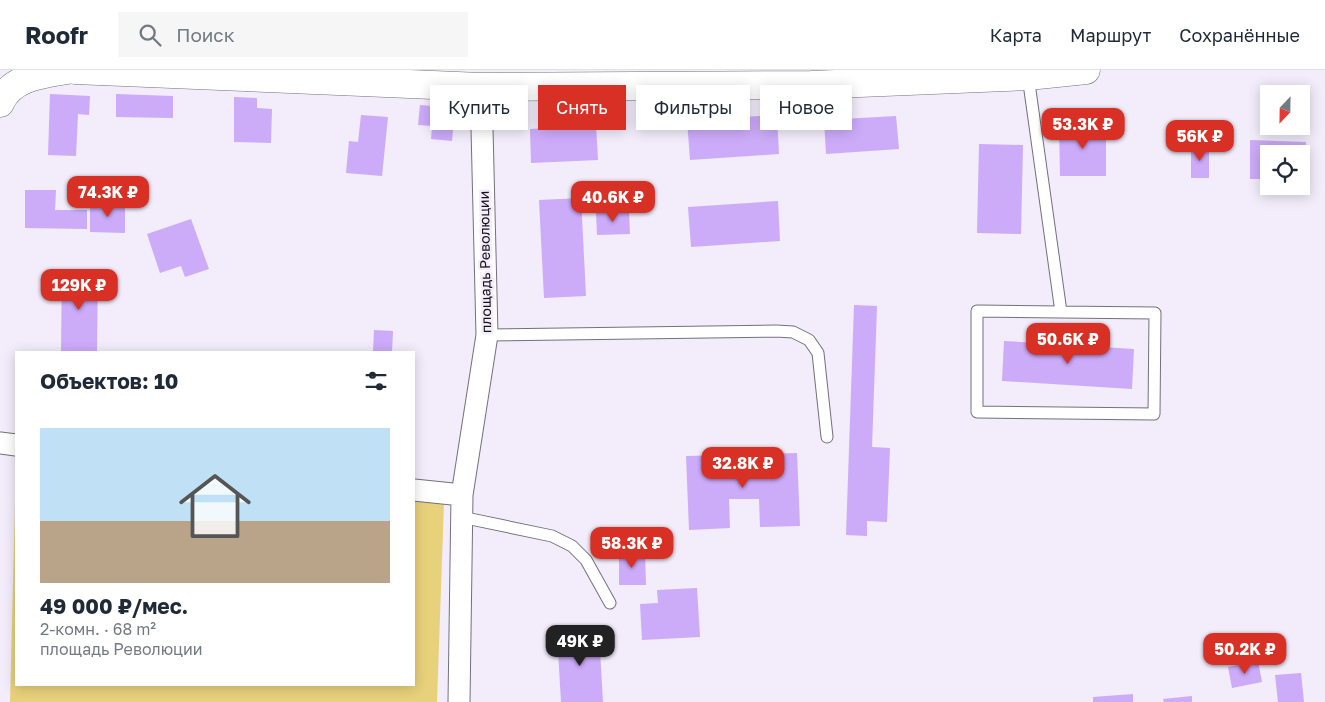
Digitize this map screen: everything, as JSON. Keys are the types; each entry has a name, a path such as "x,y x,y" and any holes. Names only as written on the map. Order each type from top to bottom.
{"main road":[{"path":"1,100 18,82 40,75 67,70"},
{"path":"75,70 456,85"},
{"path":"528,85 1028,76 1086,70"}],"street":[{"path":"1,100 12,70"},
{"name":"площадь Революции","path":"459,702 462,495 487,335 482,130"},
{"path":"0,443 15,445"},
{"path":"415,490 462,495"}],"lane":[{"path":"1028,76 1061,312"},
{"path":"978,311 1061,312 1156,313 1154,414 976,412 978,311"},
{"path":"487,335 792,332 809,340 818,353 827,437"},
{"path":"461,517 552,536 572,546 586,560 610,603"}],"shaded area":[{"path":"415,501 444,503 437,702 10,702 15,504 15,686 415,686"}],"building":[{"path":"50,94 90,96 89,115 78,114 76,156 48,155"},
{"path":"116,94 173,96 173,118 116,117"},
{"path":"234,97 257,98 257,108 272,109 271,143 234,142"},
{"path":"420,105 430,106 430,126 418,125"},
{"path":"361,115 388,117 382,176 346,173 349,141 358,142"},
{"path":"750,116 760,116 760,130 778,130 779,154 690,160 688,130 750,130"},
{"path":"896,116 899,149 826,154 825,130 852,130 852,118"},
{"path":"1059,124 1106,124 1106,176 1060,176"},
{"path":"530,129 596,130 598,160 531,163"},
{"path":"432,130 453,130 452,141 431,139"},
{"path":"1250,140 1306,142 1306,145 1260,145 1260,179 1250,179"},
{"path":"979,144 1023,145 1021,234 977,233"},
{"path":"1191,146 1209,146 1209,178 1191,178"},
{"path":"25,190 56,190 55,210 87,210 87,229 25,228"},
{"path":"581,198 586,296 544,298 539,200"},
{"path":"778,201 780,241 691,247 688,207"},
{"path":"90,202 125,203 125,233 90,232"},
{"path":"629,211 630,234 597,235 596,212"},
{"path":"191,219 209,269 185,277 181,266 160,273 147,234"},
{"path":"62,269 98,270 97,351 61,351"},
{"path":"854,305 877,306 872,447 890,448 887,522 867,521 867,536 846,535"},
{"path":"374,330 393,331 392,351 373,351"},
{"path":"1004,341 1134,349 1132,389 1002,381"},
{"path":"797,453 800,526 760,527 759,499 729,499 730,528 689,530 686,456"},
{"path":"619,552 645,552 646,585 619,585"},
{"path":"697,588 700,637 642,640 640,604 658,603 657,590"},
{"path":"599,632 603,702 561,702 557,634"},
{"path":"1258,661 1262,682 1232,688 1228,667"},
{"path":"1301,673 1304,702 1278,702 1275,675"},
{"path":"1133,694 1133,702 1093,702 1093,697"},
{"path":"1192,696 1192,702 1164,702 1163,699"}]}
